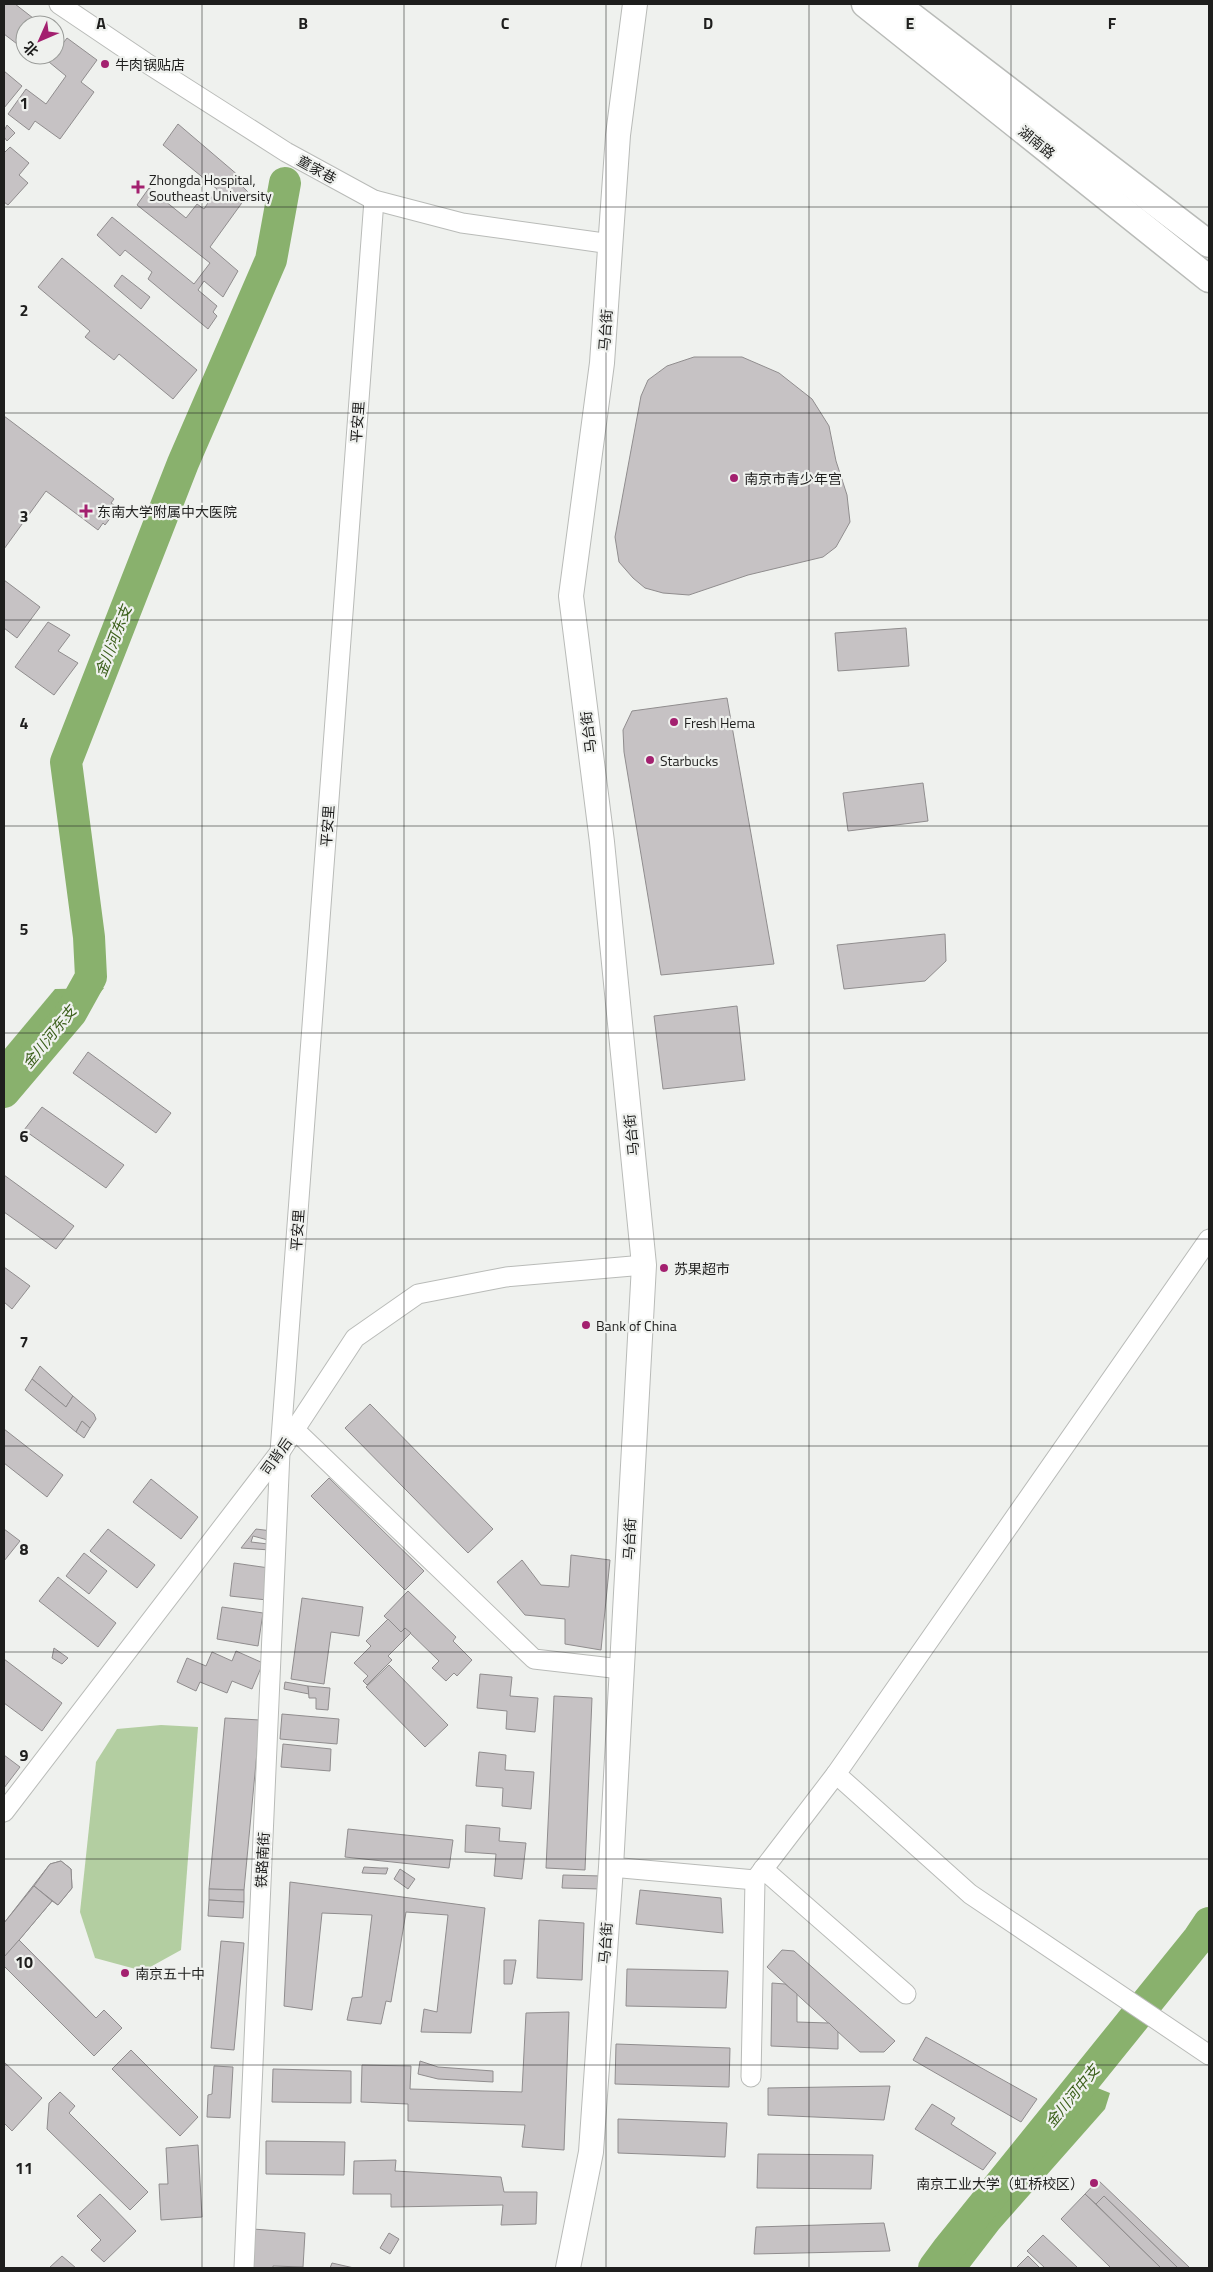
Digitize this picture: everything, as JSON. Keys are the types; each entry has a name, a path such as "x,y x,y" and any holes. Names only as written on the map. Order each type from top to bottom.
{"main road":[{"name":"湖南路","path":"865,4 1209,279"},
{"name":"湖南路","path":"896,4 1209,244"}],"street":[{"name":"童家巷","path":"59,4 145,62 286,152 374,200 462,223 610,244"},
{"name":"马台街","path":"568,2268 591,2152 610,1868 644,1265 602,842 571,596 602,363 618,135 635,4"},
{"name":"平安里","path":"280,1452 374,200"},
{"path":"751,2078 759,1874 836,1774 1209,1239"},
{"name":"司背后","path":"4,1812 280,1452 355,1338 418,1294 506,1277 644,1265"},
{"path":"295,1430 534,1659 621,1669"},
{"name":"铁路南街","path":"244,2268 280,1452"},
{"path":"836,1774 970,1894 1204,2051"},
{"path":"610,1868 759,1874 906,1994"}],"shaded area":[{"path":"161,1725 198,1727 181,1950 143,1971 95,1958 80,1912 96,1762 117,1729"}],"water":[{"path":"104,988 4,1108 4,1050 55,989"},
{"path":"1095,2087 1110,2093 1105,2109 999,2229 969,2268 945,2268 1044,2141"}],"building":[{"path":"4,4 15,4 29,15 15,15 15,42 4,34"},
{"path":"67,38 97,60 81,82 94,92 60,139 35,121 29,130 8,114 26,89 46,104 66,76 53,65 65,65 65,41"},
{"path":"4,71 22,86 4,108"},
{"path":"178,124 246,182 242,186 249,193 210,247 238,271 223,297 204,281 198,290 217,306 213,312 217,316 208,329 148,279 152,272 125,250 120,256 97,235 112,217 194,284 210,263 137,205 149,188 186,218 197,204 204,209 217,189 163,145"},
{"path":"7,125 15,133 7,141 4,137 4,131"},
{"path":"10,147 29,163 19,175 28,183 8,205 4,202 4,153"},
{"path":"62,258 197,370 173,399 119,354 114,360 85,337 90,331 38,287"},
{"path":"122,275 150,297 141,309 114,286"},
{"name":"南京市青少年宫","path":"694,357 742,357 779,373 812,399 829,426 836,461 847,495 850,522 836,547 823,557 748,575 689,595 663,593 645,588 619,562 615,537 641,396 648,380 667,366"},
{"path":"4,416 114,499 111,503 118,508 105,525 103,523 98,530 46,491 4,549"},
{"path":"4,580 40,607 17,638 4,628"},
{"path":"48,622 70,635 58,651 78,663 54,695 15,667"},
{"path":"906,628 909,666 838,671 835,633"},
{"path":"727,698 774,964 661,975 624,752 623,730 632,711"},
{"path":"923,783 928,821 848,831 843,793"},
{"path":"945,934 946,961 925,981 844,989 837,945"},
{"path":"737,1006 745,1080 663,1089 654,1016"},
{"path":"88,1052 171,1113 156,1133 73,1073"},
{"path":"42,1107 124,1165 106,1188 24,1130"},
{"path":"4,1175 74,1226 56,1249 4,1212"},
{"path":"4,1267 30,1286 12,1309 4,1302"},
{"path":"40,1366 73,1396 66,1407 32,1379"},
{"path":"32,1379 66,1407 73,1396 94,1414 96,1419 90,1428 82,1421 76,1432 25,1390"},
{"path":"370,1404 493,1529 468,1553 345,1428"},
{"path":"82,1421 90,1428 84,1438 76,1432"},
{"path":"4,1429 63,1475 47,1497 4,1463"},
{"path":"329,1478 424,1571 405,1590 311,1496"},
{"path":"151,1479 198,1517 181,1539 133,1502"},
{"path":"4,1529 20,1541 4,1561"},
{"path":"108,1529 155,1565 137,1588 90,1551"},
{"path":"256,1529 280,1532 270,1550 241,1548","holes":["253,1536 268,1540 268,1544 251,1542"]},
{"path":"84,1553 107,1571 89,1594 66,1576"},
{"path":"571,1555 610,1560 601,1650 565,1644 565,1619 525,1615 497,1582 522,1560 541,1585 569,1587"},
{"path":"234,1563 269,1568 267,1600 230,1596"},
{"path":"58,1577 116,1623 98,1647 39,1601"},
{"path":"408,1591 456,1637 453,1641 472,1660 457,1676 454,1673 446,1681 432,1668 439,1661 405,1628 401,1632 384,1616"},
{"path":"302,1598 363,1607 359,1636 331,1632 324,1684 291,1679"},
{"path":"222,1607 263,1613 258,1646 217,1639"},
{"path":"388,1619 401,1632 405,1628 411,1633 388,1656 392,1660 367,1685 363,1681 368,1676 354,1663 371,1646 366,1641"},
{"path":"54,1648 68,1658 62,1664 52,1658"},
{"path":"236,1651 263,1663 252,1689 232,1681 227,1693 200,1682 196,1691 177,1682 187,1658 206,1666 212,1652 232,1661"},
{"path":"4,1659 62,1703 42,1731 4,1703"},
{"path":"389,1665 448,1725 425,1747 366,1687"},
{"path":"480,1674 512,1677 510,1696 538,1698 535,1732 506,1729 507,1711 477,1708"},
{"path":"285,1682 308,1686 309,1694 284,1689"},
{"path":"308,1686 330,1688 328,1710 316,1709 316,1698 309,1698"},
{"path":"554,1696 592,1698 585,1870 546,1868"},
{"path":"282,1714 339,1719 337,1744 280,1739"},
{"path":"225,1718 260,1720 244,1890 209,1889"},
{"path":"283,1744 331,1749 330,1771 281,1767"},
{"path":"479,1752 506,1755 505,1770 534,1772 531,1809 502,1806 503,1788 476,1786"},
{"path":"4,1755 20,1767 4,1788"},
{"path":"466,1825 500,1828 499,1841 526,1843 522,1879 494,1876 496,1854 465,1852"},
{"path":"348,1829 453,1840 449,1868 345,1857"},
{"path":"61,1861 71,1869 72,1888 58,1905 52,1901 19,1940 96,2018 104,2010 122,2028 94,2056 4,1966 4,1923 50,1864"},
{"path":"61,1861 71,1869 72,1888 58,1905 34,1886 50,1864"},
{"path":"364,1867 388,1868 386,1874 362,1873"},
{"path":"400,1869 415,1879 408,1889 394,1879"},
{"path":"563,1875 601,1876 601,1889 562,1888"},
{"path":"290,1882 485,1908 471,2033 421,2032 424,2009 437,2012 448,1915 406,1912 391,2002 386,2001 381,2024 347,2020 352,1998 362,1997 372,1915 322,1913 312,2010 284,2006"},
{"path":"34,1886 52,1901 4,1958 4,1923"},
{"path":"209,1889 244,1890 244,1902 209,1900"},
{"path":"640,1890 721,1898 723,1933 636,1924"},
{"path":"209,1900 244,1902 243,1918 208,1916"},
{"path":"539,1920 584,1923 582,1980 537,1978"},
{"path":"19,1940 96,2018 104,2010 122,2028 94,2056 4,1966 4,1957"},
{"path":"221,1941 244,1943 234,2050 211,2048"},
{"path":"782,1950 794,1951 895,2041 884,2052 860,2052 767,1967"},
{"path":"504,1960 516,1960 512,1984 504,1984"},
{"path":"627,1969 728,1971 726,2008 626,2006"},
{"path":"772,1983 785,1984 797,1994 797,2022 829,2023 838,2032 838,2049 771,2046"},
{"path":"569,2012 564,2150 522,2147 525,2125 408,2121 408,2104 361,2102 362,2065 411,2066 410,2089 522,2092 526,2013"},
{"path":"926,2037 1037,2099 1021,2122 913,2060"},
{"path":"616,2044 730,2048 729,2087 615,2084"},
{"path":"131,2050 198,2117 180,2136 112,2069"},
{"path":"420,2061 438,2067 493,2071 493,2082 438,2079 418,2074"},
{"path":"4,2062 42,2098 12,2131 4,2123"},
{"path":"214,2066 233,2067 230,2118 207,2117 208,2095 212,2094"},
{"path":"273,2069 351,2071 351,2103 272,2102"},
{"path":"890,2086 884,2120 768,2115 768,2088"},
{"path":"60,2092 75,2106 69,2113 148,2192 130,2210 47,2129 49,2103"},
{"path":"932,2104 955,2118 951,2124 996,2153 983,2170 915,2129"},
{"path":"618,2119 727,2123 725,2157 618,2153"},
{"path":"266,2141 345,2142 344,2175 266,2174"},
{"path":"198,2145 202,2217 161,2220 159,2184 168,2184 166,2148"},
{"path":"758,2154 873,2155 871,2189 757,2188"},
{"path":"396,2160 395,2171 501,2177 504,2192 537,2192 536,2224 501,2225 503,2205 391,2207 391,2194 353,2194 354,2161"},
{"path":"1098,2180 1190,2268 1178,2268 1104,2196 1096,2204 1085,2194"},
{"path":"100,2194 136,2231 104,2262 91,2250 101,2240 77,2216"},
{"path":"1085,2194 1160,2267 1111,2268 1061,2219"},
{"path":"1104,2196 1178,2268 1161,2268 1096,2204"},
{"path":"884,2223 890,2251 754,2254 756,2227"},
{"path":"240,2228 305,2233 303,2267 238,2268"},
{"path":"389,2233 399,2239 390,2254 380,2248"},
{"path":"1043,2235 1078,2268 1045,2268 1027,2251"},
{"path":"62,2256 76,2268 49,2268"},
{"path":"1028,2256 1040,2268 1016,2268"},
{"path":"332,2263 354,2268 330,2268"}],"waterway":[{"name":"金川河东支","path":"4,1092 71,1013 91,977 89,937 66,762 183,463 271,260 285,183"},
{"name":"金川河中支","path":"934,2268 1199,1938 1209,1923"}],"place":[{"name":"牛肉锅贴店","path":"105,64"},
{"name":"Zhongda Hospital, Southeast University","path":"138,187"},
{"name":"南京市青少年宫","path":"734,478"},
{"name":"东南大学附属中大医院","path":"86,511"},
{"name":"Fresh Hema","path":"674,722"},
{"name":"Starbucks","path":"650,760"},
{"name":"苏果超市","path":"664,1268"},
{"name":"Bank of China","path":"586,1325"},
{"name":"南京五十中","path":"125,1973"},
{"name":"南京工业大学（虹桥校区）","path":"1094,2183"}]}
